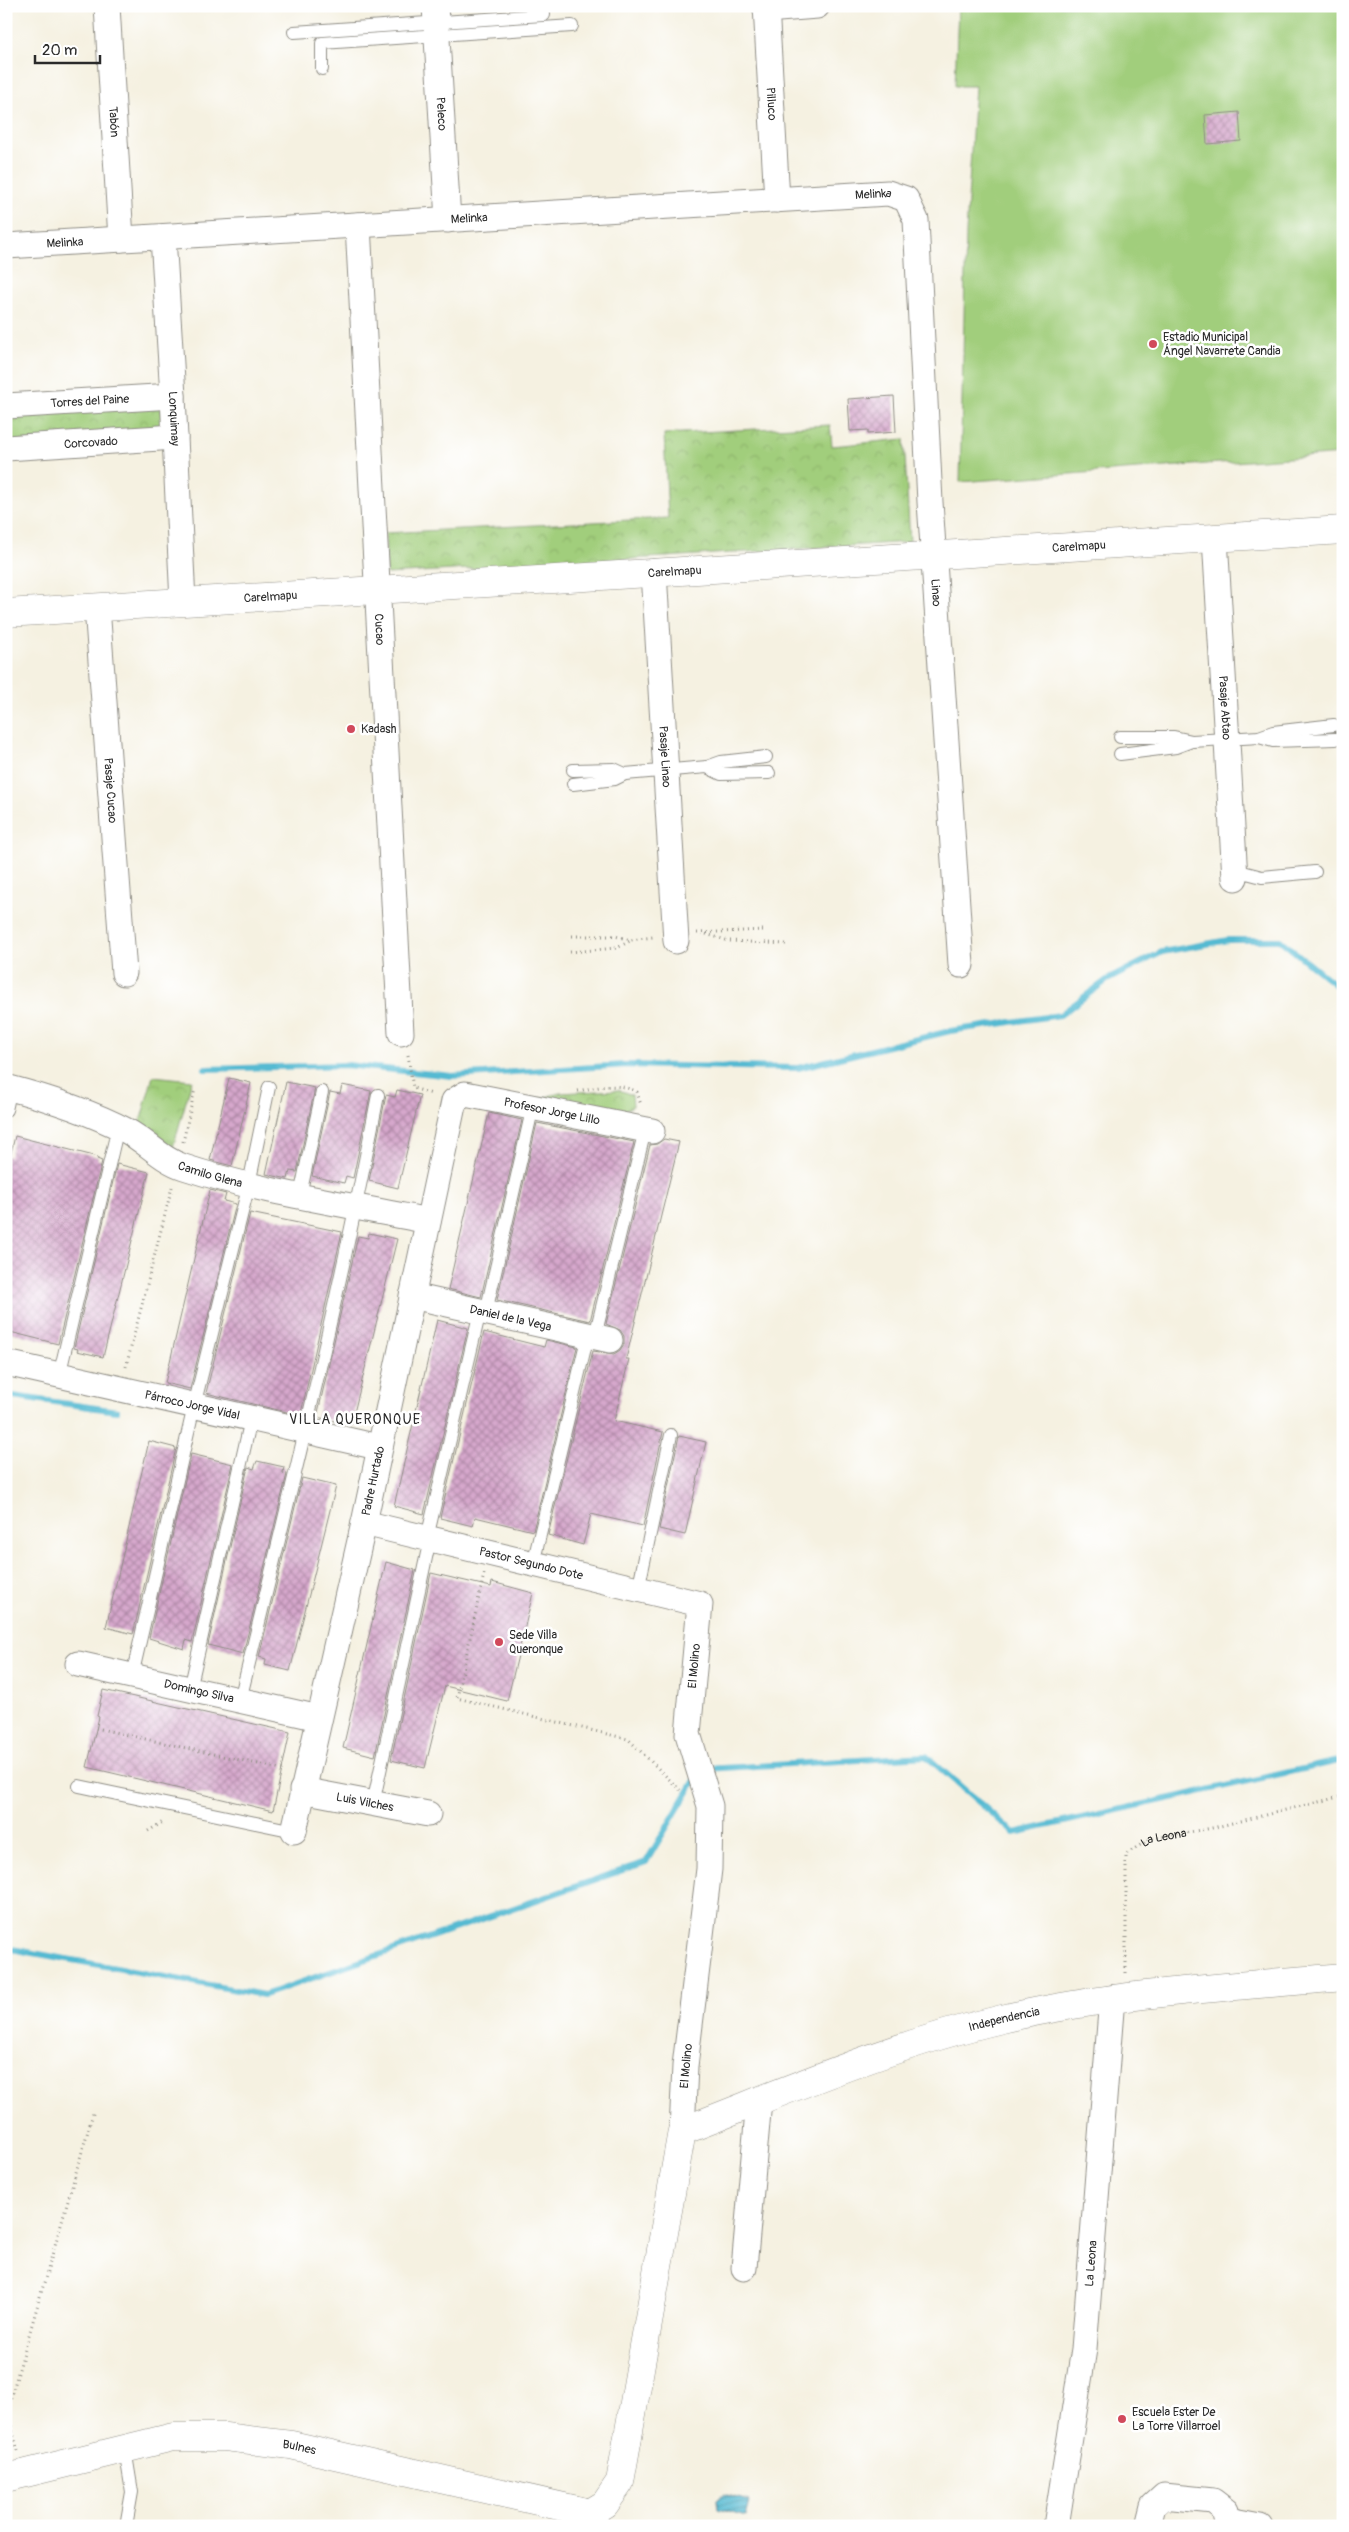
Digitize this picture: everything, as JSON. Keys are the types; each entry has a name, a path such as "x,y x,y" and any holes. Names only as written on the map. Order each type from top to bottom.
{"street":[{"name":"Tabón","path":"107,6 121,239"},
{"path":"766,8 817,6"},
{"name":"Pilluco","path":"766,8 776,200"},
{"name":"Peleco","path":"436,21 448,220"},
{"name":"Melinka","path":"6,246 888,193 906,199 916,220"},
{"name":"Linao","path":"916,220 933,555 961,965"},
{"name":"Cucao","path":"358,225 401,1033"},
{"name":"Lonquimay","path":"163,237 173,396 182,602"},
{"name":"Torres del Paine","path":"6,406 173,396"},
{"name":"Corcovado","path":"6,448 175,437"},
{"name":"Carelmapu","path":"6,612 1343,530"},
{"name":"Pasaje Abtao","path":"1214,538 1235,874"},
{"name":"Pasaje Linao","path":"654,572 676,938"},
{"name":"Pasaje Cucao","path":"97,607 124,973"},
{"name":"Profesor Jorge Lillo","path":"454,1101 465,1094 649,1130"},
{"name":"Camilo Glena","path":"8,1095 73,1107 128,1132 155,1152 177,1164 249,1184 428,1221"},
{"name":"Padre Hurtado","path":"294,1831 364,1523 378,1447 454,1101"},
{"name":"Daniel de la Vega","path":"412,1296 598,1337"},
{"name":"Párroco Jorge Vidal","path":"6,1363 378,1447"},
{"name":"Pastor Segundo Dote","path":"364,1523 700,1604"},
{"name":"El Molino","path":"595,2519 620,2482 682,2131 685,2066 709,1868 710,1806 688,1734 700,1604"},
{"name":"Domingo Silva","path":"78,1664 319,1718"},
{"name":"Luis Vilches","path":"304,1782 373,1804 428,1814"},
{"name":"Independencia","path":"682,2131 849,2065 949,2033 1003,2019 1119,1997 1343,1977"},
{"name":"La Leona","path":"1056,2526 1084,2349 1119,1997"},
{"path":"744,2268 759,2101"},
{"name":"Bulnes","path":"15,2476 172,2437 225,2437 291,2445 595,2519"},
{"path":"1148,2526 1153,2506 1157,2500 1172,2495 1214,2501 1226,2511 1229,2523 1261,2526"}],"lane":[{"path":"294,32 544,15 543,6"},
{"path":"322,69 322,43 436,21 572,26"},
{"path":"1120,754 1176,748 1192,742 1258,737 1273,732 1334,725"},
{"path":"1120,737 1174,737 1192,742"},
{"path":"1258,737 1273,741 1336,739"},
{"path":"573,784 615,779 625,774 707,767 721,762 766,757"},
{"path":"707,767 721,774 769,773"},
{"path":"573,770 614,769 625,774"},
{"path":"1235,874 1262,877 1315,872"},
{"path":"132,1676 194,1406 249,1184 270,1087"},
{"path":"300,1195 322,1092"},
{"path":"240,1700 307,1431 378,1095"},
{"path":"373,1804 428,1538 533,1106"},
{"path":"59,1376 118,1127"},
{"path":"533,1564 598,1337 649,1130"},
{"path":"190,1689 251,1419"},
{"path":"638,1590 671,1435"},
{"path":"79,1786 294,1831"},
{"path":"125,2449 132,2492 126,2526"}],"path":[{"path":"572,936 616,936 631,940 676,938 702,933 764,930"},
{"path":"702,933 730,941 787,944"},
{"path":"570,952 617,948 631,940"},
{"path":"411,1065 413,1088"},
{"path":"120,1390 195,1089"},
{"path":"489,1553 457,1698 628,1739 659,1771"},
{"path":"96,1728 304,1782"},
{"name":"La Leona","path":"1119,1997 1126,1854 1150,1839 1212,1828 1343,1796"},
{"path":"15,2476 7,2411 94,2110"}],"green space":[{"name":"Estadio Municipal Ángel Navarrete Candia","path":"958,6 1343,6 1343,454 960,482 966,233 975,86 955,86"},
{"path":"162,403 164,433 6,442 6,412"},
{"path":"830,425 832,446 904,439 910,542 387,574 385,533 668,518 664,434"},
{"path":"153,1076 192,1080 172,1151 139,1126"},
{"path":"619,1090 632,1095 633,1106 617,1114 529,1101 560,1093"}],"water":[{"path":"723,2494 750,2501 746,2516 718,2508 717,2499"}],"building":[{"path":"1239,112 1241,141 1207,144 1205,115"},
{"path":"894,396 896,432 868,434 868,430 850,431 848,399"},
{"path":"229,1078 251,1083 232,1166 210,1160"},
{"path":"286,1082 315,1088 297,1172 290,1171 288,1179 266,1174"},
{"path":"342,1085 371,1091 353,1178 346,1176 344,1183 312,1176 330,1092 340,1094"},
{"path":"397,1090 420,1095 398,1188 369,1181 386,1095 395,1097"},
{"path":"489,1113 522,1120 481,1297 448,1289"},
{"path":"537,1123 634,1142 590,1321 497,1300"},
{"path":"15,1136 98,1157 97,1159 102,1161 58,1344 6,1331 6,1156 10,1157"},
{"path":"664,1139 679,1142 626,1359 629,1359 614,1421 663,1432 643,1526 591,1514 583,1545 548,1535 593,1351 614,1354 624,1344 624,1336 620,1330 606,1324 650,1145 657,1144"},
{"path":"117,1164 149,1172 103,1357 77,1351 78,1349 74,1348"},
{"path":"210,1190 226,1194 224,1201 236,1204 190,1389 165,1383"},
{"path":"250,1213 342,1232 301,1413 295,1411 295,1414 206,1393"},
{"path":"369,1233 397,1239 351,1425 317,1417 358,1236 368,1238"},
{"path":"437,1320 468,1328 424,1514 394,1506"},
{"path":"484,1332 544,1347 546,1340 577,1347 533,1531 475,1517 473,1526 440,1518"},
{"path":"679,1436 706,1442 685,1535 659,1529"},
{"path":"149,1441 176,1448 133,1634 106,1627"},
{"path":"191,1454 233,1464 192,1642 186,1640 184,1649 149,1638"},
{"path":"257,1461 284,1467 283,1473 287,1474 243,1654 208,1645 248,1467 254,1469"},
{"path":"302,1478 336,1486 290,1671 265,1665 266,1659 259,1657"},
{"path":"386,1562 415,1570 375,1756 343,1748"},
{"path":"431,1573 491,1587 492,1582 533,1593 507,1701 445,1686 425,1768 391,1760"},
{"path":"103,1690 290,1732 273,1811 87,1767 99,1717 97,1716"}],"waterway":[{"path":"205,1069 346,1065 452,1076 626,1065 798,1068 950,1031 1060,1015 1107,980 1162,952 1228,940 1280,940 1343,991"},
{"path":"6,1395 117,1411"},
{"path":"704,1769 926,1756 1014,1833 1343,1760"},
{"path":"6,1948 264,1995 646,1862 695,1780"}],"place":[{"name":"Estadio Municipal Ángel Navarrete Candia","path":"1153,344"},
{"name":"Kadash","path":"351,729"},
{"name":"Sede Villa Queronque","path":"499,1642"},
{"name":"Escuela Ester De La Torre Villarroel","path":"1122,2419"}],"district":[{"name":"VILLA QUERONQUE","path":"355,1419"}]}
